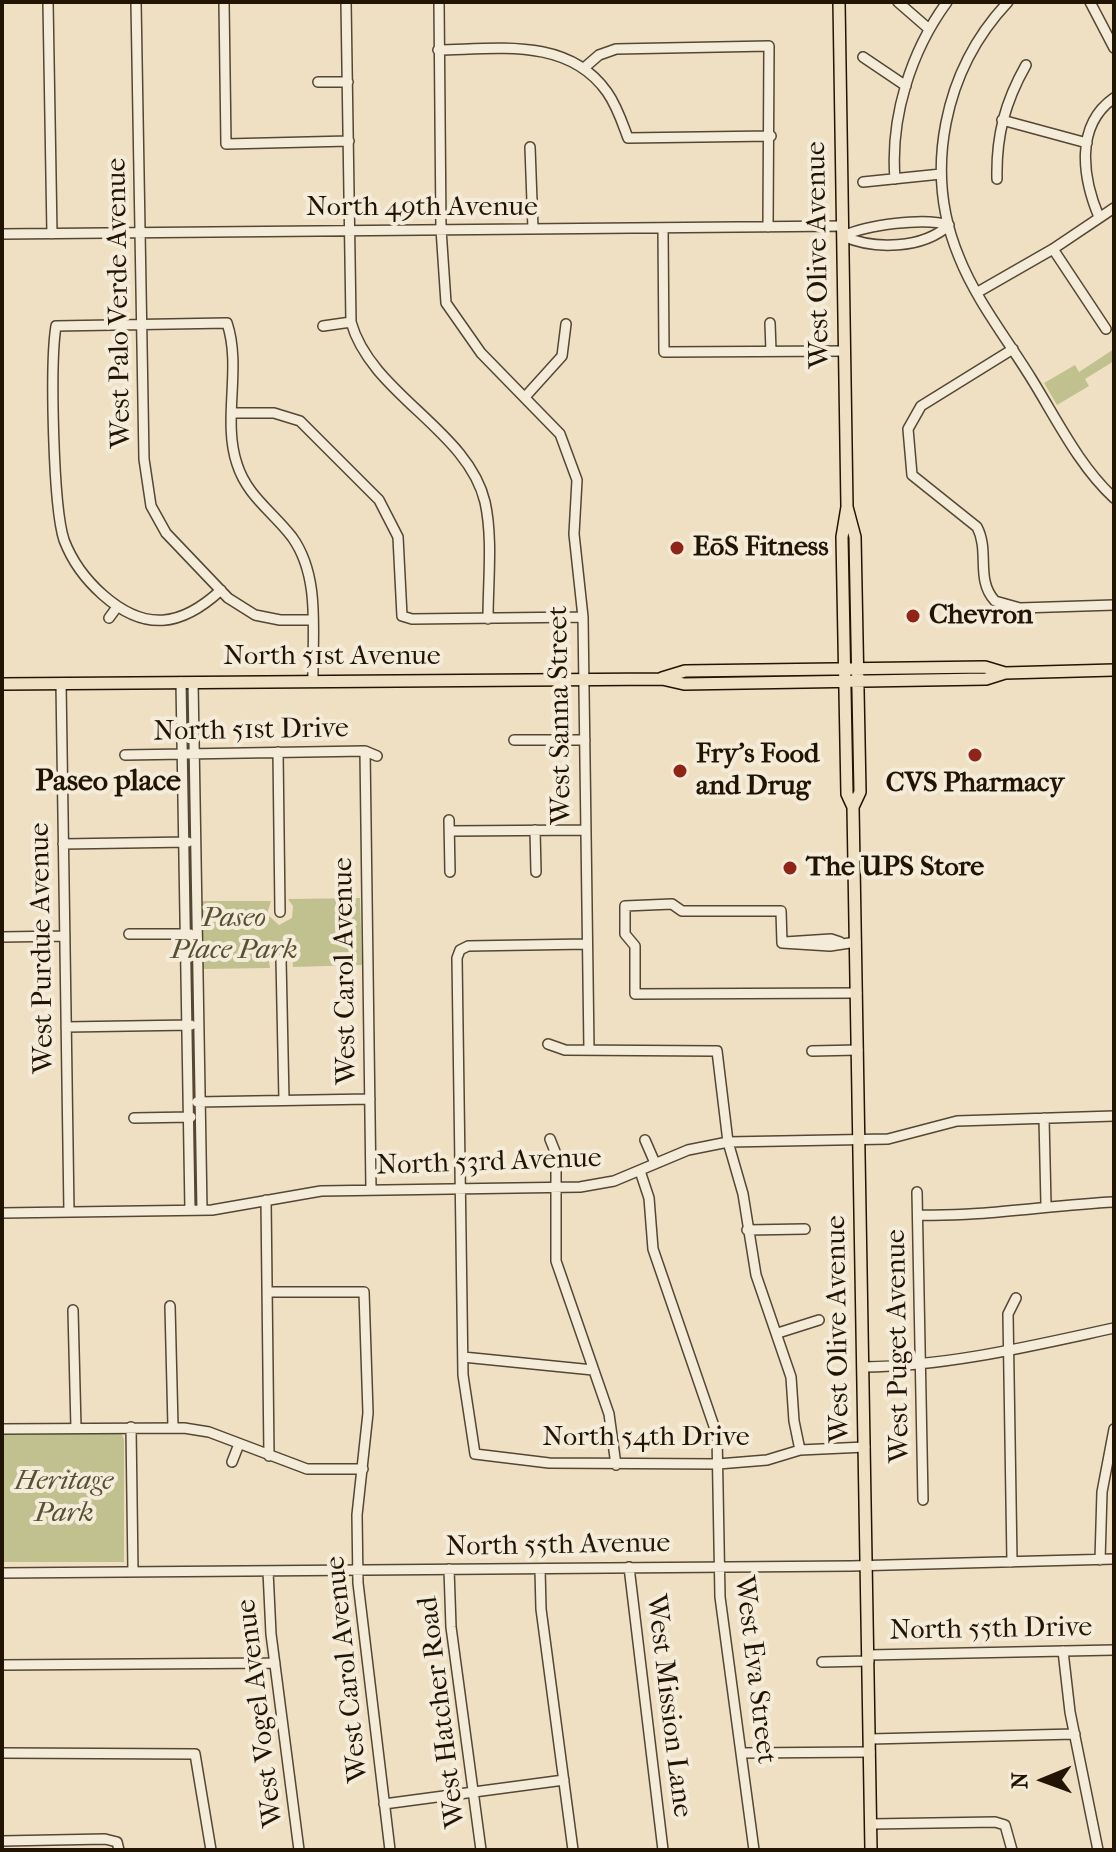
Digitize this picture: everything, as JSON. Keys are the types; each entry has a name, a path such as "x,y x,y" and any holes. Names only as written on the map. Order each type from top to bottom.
{"main road":[{"name":"West Olive Avenue","path":"839,2 847,507 842,537 843,669 847,794 853,807 871,1850"},
{"name":"West Olive Avenue","path":"847,507 855,537 858,669 860,792 853,807"},
{"name":"North 51st Avenue","path":"662,679 685,671 985,667 1005,673"},
{"name":"North 51st Avenue","path":"2,684 585,679 662,679 684,684 858,683 986,679 1005,673 1114,670"}],"street":[{"path":"48,2 52,234"},
{"name":"West Palo Verde Avenue","path":"136,2 144,459 151,506 166,533 221,590 255,615 280,620 312,620"},
{"path":"224,2 226,144 349,141"},
{"path":"346,2 351,322 365,356 471,470 485,501 488,619"},
{"path":"439,2 441,229 446,303 460,328 525,397 562,356 566,324"},
{"path":"898,2 929,29"},
{"path":"895,179 898,121 906,86 929,29 947,2"},
{"path":"1008,2 982,35 960,74 946,120 941,174 949,225 960,261 978,292 1102,487 1114,498"},
{"path":"1093,3 1114,48"},
{"path":"584,68 599,55 616,49 769,46 771,136 768,227"},
{"path":"438,50 538,50 557,54 584,68 613,101 628,138 771,136"},
{"path":"863,57 906,86"},
{"path":"997,179 996,149 1002,120 1012,90 1026,65"},
{"path":"318,82 348,82"},
{"path":"1099,217 1085,173 1087,143 1097,118 1114,98"},
{"path":"1002,120 1087,143"},
{"path":"530,147 533,229"},
{"path":"863,182 941,174"},
{"path":"978,292 1053,249 1114,208"},
{"name":"North 49th Avenue","path":"2,234 768,227 843,231 933,220 949,225 936,237 897,244 861,244 843,231"},
{"path":"663,228 664,352 845,351"},
{"path":"1053,249 1106,329"},
{"path":"460,328 471,320"},
{"path":"323,326 351,322"},
{"path":"221,590 198,609 169,620 147,620 117,607 80,570 60,543 56,326 227,323 231,334 233,449 250,492 295,541 307,565 313,681"},
{"path":"770,323 771,351"},
{"path":"1013,349 921,406 908,429 912,475 967,518 981,536 983,582 992,598 1007,607 1114,605"},
{"name":"West Sanna Street","path":"525,397 560,434 570,454 577,480 574,534 583,617 585,679 589,1050"},
{"path":"232,413 274,413 300,421 379,500 398,537 402,616 412,619 583,617"},
{"path":"109,618 117,607"},
{"path":"187,682 194,754 202,1210"},
{"path":"187,682 182,754 190,1210"},
{"name":"West Purdue Avenue","path":"61,683 69,1212"},
{"path":"514,740 585,740"},
{"name":"North 51st Drive","path":"125,755 365,751 377,756"},
{"name":"West Carol Avenue","path":"365,751 371,1189"},
{"path":"278,752 280,912"},
{"path":"450,872 450,825 586,830"},
{"path":"535,830 536,872"},
{"path":"63,844 195,842"},
{"path":"856,942 811,946 782,943 781,911 682,911 672,904 625,906 625,934 635,946 635,994 857,993"},
{"path":"129,934 197,934"},
{"path":"2,937 65,936"},
{"path":"587,944 468,946 460,950 457,958 460,1188 463,1357 593,1370"},
{"path":"281,959 284,1100"},
{"path":"66,1027 199,1025"},
{"path":"548,1044 565,1050 717,1051 728,1142 743,1194 756,1275 791,1377 800,1450"},
{"path":"812,1051 858,1050"},
{"path":"188,1102 370,1099"},
{"name":"North 53rd Avenue","path":"2,1213 202,1210 301,1192 556,1188 605,1183 688,1150 728,1142 860,1140 906,1136 957,1121 1114,1116"},
{"path":"134,1118 200,1117"},
{"path":"1044,1118 1046,1205"},
{"path":"550,1139 556,1154 556,1261 609,1414 616,1465"},
{"path":"645,1140 655,1163"},
{"name":"West Eva Street","path":"640,1171 649,1198 653,1249 713,1414 718,1464 719,1567 754,1850"},
{"name":"West Puget Avenue","path":"917,1192 923,1500"},
{"path":"266,1200 269,1456"},
{"path":"918,1215 968,1215 1046,1205 1114,1202"},
{"path":"747,1230 805,1229"},
{"name":"West Carol Avenue","path":"268,1292 364,1292 368,1413 357,1515 357,1570 363,1645 390,1850"},
{"path":"1012,1562 1008,1314 1016,1298"},
{"path":"170,1306 173,1427"},
{"path":"73,1310 76,1428"},
{"path":"778,1333 819,1320"},
{"path":"864,1367 921,1365 1008,1351 1114,1328"},
{"name":"North 54th Drive","path":"463,1357 475,1454 549,1463 718,1464 767,1460 800,1450 865,1447"},
{"path":"1100,1560 1103,1479 1114,1428 1103,1424"},
{"path":"131,1427 133,1572"},
{"path":"2,1429 173,1427 209,1432 307,1469 363,1469"},
{"path":"232,1462 239,1444"},
{"name":"North 55th Avenue","path":"2,1573 719,1567 1114,1559"},
{"name":"West Mission Lane","path":"629,1567 663,1850"},
{"name":"West Hatcher Road","path":"449,1569 451,1627 481,1850"},
{"path":"540,1569 541,1609 573,1850"},
{"name":"West Vogel Avenue","path":"268,1571 275,1663 299,1850"},
{"name":"North 55th Drive","path":"822,1662 1114,1650"},
{"path":"1063,1651 1075,1734 1098,1850"},
{"path":"2,1665 275,1663"},
{"path":"742,1753 1075,1734"},
{"path":"2,1753 195,1754 211,1850"},
{"path":"384,1804 564,1780"},
{"path":"871,1824 995,1822 1005,1825 1012,1850"},
{"path":"2,1841 118,1846"}],"green space":[{"path":"1114,349 1114,361 1085,379 1089,386 1057,405 1044,383 1075,365 1079,372"},
{"name":"Paseo Place Park","path":"360,898 362,965 293,967 292,951 278,946 268,956 270,968 201,969 199,901 271,901 267,914 279,925 292,918 293,906 288,899"},
{"name":"Heritage Park","path":"122,1434 124,1440 124,1562 2,1562 2,1435"}],"place":[{"name":"EōS Fitness","path":"677,548"},
{"name":"Chevron","path":"913,616"},
{"name":"CVS Pharmacy","path":"975,755"},
{"name":"Fry's Food and Drug","path":"680,771"},
{"name":"The UPS Store","path":"790,868"}],"district":[{"name":"Paseo place","path":"108,783"}]}
